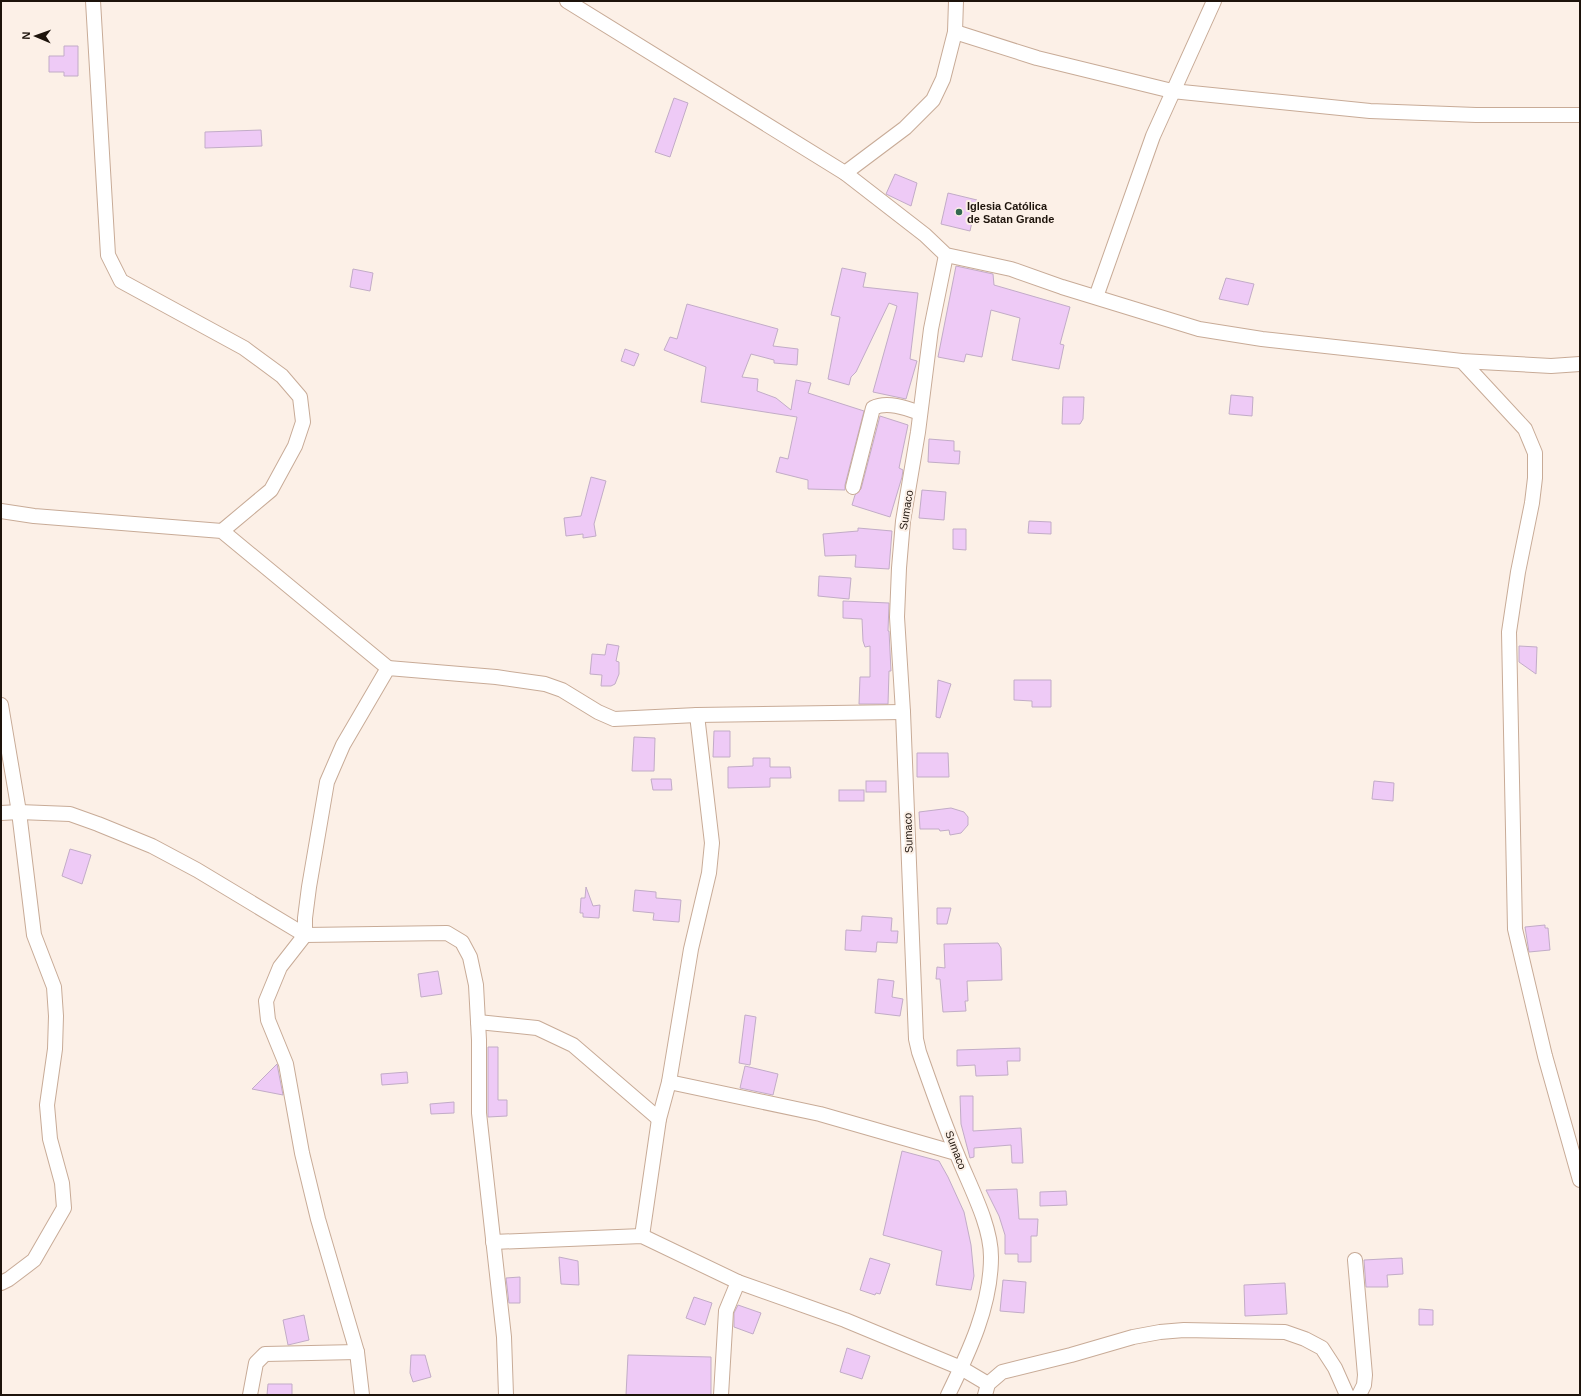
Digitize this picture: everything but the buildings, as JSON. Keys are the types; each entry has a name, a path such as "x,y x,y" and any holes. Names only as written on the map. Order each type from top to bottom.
{"street":[{"path":"93,1 108,255 121,281 244,348 282,376 300,397 303,422 297,440 270,490 222,531"},
{"path":"567,1 845,173 925,235 946,255 1011,269 1096,298 1199,329 1262,340 1462,361 1551,366 1580,364"},
{"path":"845,173 905,128 933,100 943,79 955,32 956,1"},
{"path":"1096,298 1153,136 1172,91 1214,1"},
{"path":"955,32 1037,58 1172,91 1370,112 1476,115 1580,115"},
{"name":"Sumaco","path":"946,255 932,329 903,521 897,617 903,712 916,1039 919,1052 956,1153 987,1232 991,1257 988,1284 972,1344 948,1395"},
{"path":"1462,361 1525,429 1534,454 1535,478 1532,503 1518,572 1509,632 1515,929 1545,1056 1580,1180"},
{"path":"853,487 873,408 880,405 900,407 920,413"},
{"path":"1,511 34,516 222,531 388,668 496,677 545,684 562,690 598,712 614,718 698,715 903,712"},
{"path":"362,1395 357,1352 318,1218 302,1152 286,1064 266,1012 268,996 280,967 305,935 305,918 309,887 327,782 343,745 388,668"},
{"path":"1,705 20,812 34,935 54,987 56,1016 55,1049 47,1105 50,1139 62,1183 64,1208 34,1260 9,1279 1,1283"},
{"path":"642,1236 659,1118 669,1082 691,949 709,873 712,843 698,715"},
{"path":"1,813 20,812 70,814 152,846 197,870 305,935 447,933 462,942 470,957 476,985 479,1113 504,1337 506,1395"},
{"path":"478,1022 536,1028 573,1045 659,1118"},
{"path":"669,1082 820,1114 956,1153"},
{"path":"493,1242 642,1236 738,1282 845,1320 961,1368 987,1389 1002,1372 1071,1355 1133,1337 1160,1332 1184,1330 1285,1332 1305,1339 1322,1348 1335,1368 1347,1395"},
{"path":"1355,1260 1365,1375 1364,1385 1359,1395"},
{"path":"721,1395 726,1311 738,1282"},
{"path":"250,1395 256,1363 265,1354 357,1352"}],"place":[{"name":"Iglesia Católica de Satan Grande","path":"959,212"}]}
